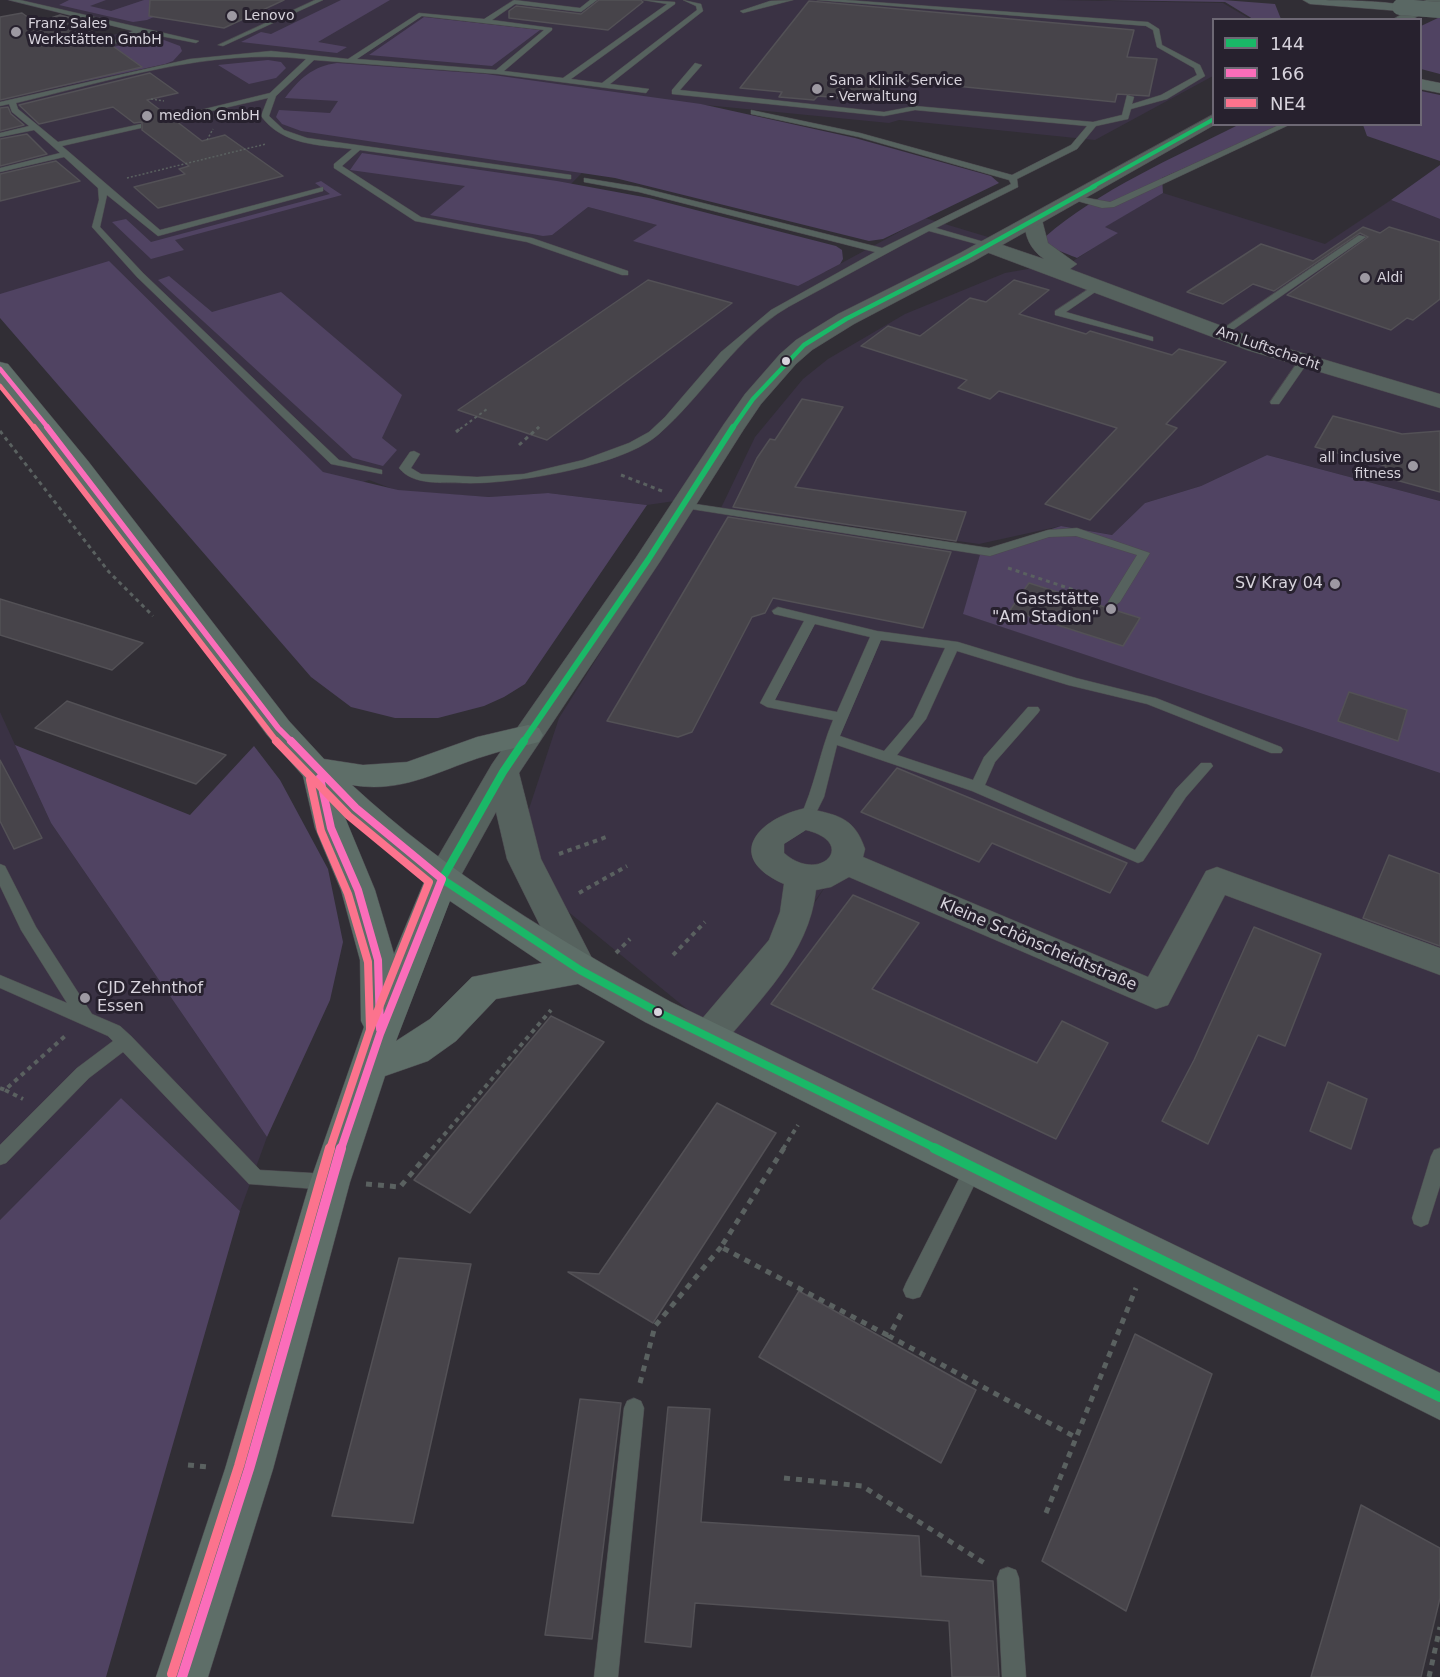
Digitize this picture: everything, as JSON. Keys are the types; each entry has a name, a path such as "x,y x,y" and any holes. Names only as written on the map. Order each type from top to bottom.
{"highway":[{"path":"1310,0 1399,13 1440,10"},
{"path":"1422,76 1440,80"},
{"path":"1422,84 1440,88"}],"main road":[{"path":"0,369 79,465 278,728 315,771 381,832 442,879 580,970 708,1037 1440,1397"},
{"path":"315,771 363,776 411,773 477,747 528,735"},
{"path":"315,771 331,828 358,890 378,960 374,1050"},
{"path":"182,1677 249,1469 330,1182 374,1050 442,879"},
{"path":"374,1050 415,1050 443,1030 485,987 580,970"}],"street":[{"path":"1399,13 1437,0"},
{"path":"442,879 503,771 753,399 778,369 804,345 860,311 988,246 1212,120"},
{"name":"Am Luftschacht","path":"1034,220 1034,235 1040,246 1099,286"},
{"name":"Am Luftschacht","path":"988,246 1041,262 1221,334 1303,362 1440,401"},
{"path":"503,771 524,859 580,970"},
{"path":"806,819 820,820 843,833 849,843 850,853 846,863 827,876 801,877 778,867 768,849 769,840 774,831 788,822 806,819"},
{"name":"Kleine Schönscheidtstraße","path":"846,863 1156,995 1217,879 1440,962"},
{"path":"708,1037 783,947 798,912 801,877"}],"lane":[{"path":"12,0 139,30 202,48 271,53"},
{"path":"39,7 61,0"},
{"path":"0,104 202,48 320,0"},
{"path":"485,21 514,2 581,10 594,0"},
{"path":"646,0 699,5"},
{"path":"686,0 699,5"},
{"path":"743,11 790,0"},
{"path":"820,0 1148,24 1156,29 1159,46 1197,67 1201,71 1201,76 1164,97 1128,106"},
{"path":"566,79 673,3"},
{"path":"604,85 700,11 699,5"},
{"path":"351,60 421,14 550,29 498,72"},
{"path":"112,43 139,30"},
{"path":"202,48 498,72 646,91"},
{"path":"312,58 273,95 266,117 274,127 295,136 358,147 568,177"},
{"path":"698,65 675,92 884,114 915,108 1093,124 1125,117 1130,97"},
{"path":"172,118 273,95"},
{"path":"12,101 15,111 158,233 320,189"},
{"path":"754,112 860,135 1013,178 1074,147 1093,124"},
{"path":"56,145 138,126"},
{"path":"1071,198 1109,205 1284,126"},
{"path":"0,135 36,127"},
{"path":"358,147 337,166 418,219 529,240 625,273"},
{"path":"0,170 67,154"},
{"path":"414,454 405,468 409,473 453,480 524,477 587,462 633,446 653,434 669,419 724,354 754,326 796,298 1015,184 1013,178"},
{"path":"587,180 639,190 883,251"},
{"path":"100,184 103,200 96,226 140,275 335,462 378,472"},
{"path":"928,228 988,246"},
{"path":"1221,334 1362,237"},
{"path":"1099,286 1058,313 1149,339"},
{"path":"1275,402 1303,362"},
{"path":"684,502 990,552 1048,534 1077,532 1144,553 1114,602"},
{"path":"778,611 877,635 953,645 1073,682 1151,701 1276,750"},
{"path":"811,619 767,703 839,717"},
{"path":"806,819 817,797 839,717 877,635"},
{"path":"887,756 919,719 953,645"},
{"path":"977,787 989,760 1033,710"},
{"path":"832,738 977,787 1138,857 1181,793 1206,766"},
{"path":"0,870 29,930 85,1017"},
{"path":"0,981 108,1028 125,1041 256,1178 330,1182"},
{"path":"0,1157 90,1067 125,1041"},
{"path":"1421,1218 1440,1156"},
{"path":"909,1297 974,1167"},
{"path":"606,1677 634,1408"},
{"path":"1008,1578 1014,1677"}],"path":[{"path":"151,99 163,101"},
{"path":"207,140 211,133"},
{"path":"100,184 295,136"},
{"path":"456,432 487,408"},
{"path":"519,445 540,426"},
{"path":"0,430 109,572 158,621"},
{"path":"587,462 684,502"},
{"path":"1020,574 1114,602"},
{"path":"557,855 609,836"},
{"path":"582,891 627,866"},
{"path":"673,955 705,922"},
{"path":"330,1182 400,1187 551,1010"},
{"path":"0,1088 5,1090 85,1017"},
{"path":"634,1408 655,1326 721,1247 798,1125"},
{"path":"721,1247 1077,1438"},
{"path":"1046,1513 1136,1287"},
{"path":"889,1336 909,1297"},
{"path":"784,1478 862,1486 1008,1578"},
{"path":"1429,1677 1440,1627"}],"shaded area":[{"path":"6,0 1057,0 1223,3 1248,18 1212,18 1212,77 1095,140 899,120 889,123 654,100 571,184 543,206 588,207 658,225 634,241 825,272 925,218 998,240 800,344 682,500 647,505 548,493 490,497 398,491 369,480 211,537 0,299 0,58 131,31"},
{"path":"69,0 106,0 90,6 111,11 144,0 192,0 147,20 133,22 59,5"},
{"path":"341,0 390,0 318,42 347,47 337,53 241,42 261,32 271,34"},
{"path":"1097,0 1223,0 1275,4 1281,18 1251,18 1225,2"},
{"path":"424,17 540,30 492,66 369,55"},
{"path":"1440,17 1440,74 1422,69 1422,26"},
{"path":"156,37 180,46 182,51 173,61 165,64 54,88 46,89 40,77 129,58 113,47"},
{"path":"268,60 281,62 286,68 276,78 249,84 218,65"},
{"path":"337,63 486,74 701,104 855,138 991,176 999,183 883,239 869,241 615,178 301,131 282,124 276,117 279,110 330,113 338,101 285,98 307,74"},
{"path":"1422,91 1440,95 1440,161 1367,136 1363,126 1422,126"},
{"path":"1236,126 1279,126 1162,178 1163,193 1105,227 1118,233 1077,258 1058,250 1047,241 1045,237 1089,204 1163,162"},
{"path":"362,153 557,181 649,198 836,246 842,250 843,259 840,264 798,286 633,241 657,225 588,207 552,235 543,236 430,215 465,186 350,170"},
{"path":"1440,165 1440,219 1391,200"},
{"path":"321,181 342,195 175,240 184,250 151,259 112,222 126,219 151,242 330,194 315,183"},
{"path":"1163,193 1325,244 1391,200 1440,219 1440,501 1267,455 1201,486 1145,503 1112,535 1061,526 979,544 721,508 755,437 803,379 828,359 905,314 1005,273 1073,261 1117,233 1104,227"},
{"path":"109,261 323,472 398,490 489,497 548,493 647,505 525,684 484,706 438,718 395,718 351,707 311,677 0,318 0,294"},
{"path":"169,276 212,312 281,292 402,395 382,438 397,450 383,466 353,458 158,280"},
{"path":"1267,455 1440,501 1440,773 963,614 981,551 1061,526 1112,535 1145,503 1201,486"},
{"path":"691,509 981,551 964,614 1440,773 1440,1389 715,1035 785,948 827,884 782,946 710,1028 560,905 524,824 559,718"},
{"name":"CJD Zehnthof Essen","path":"0,712 51,823 267,1137 240,1211 121,1098 0,1220"},
{"path":"15,745 190,815 254,746 280,780 328,869 343,942 330,1000 267,1137 51,823"},
{"path":"121,1098 240,1211 106,1677 0,1677 0,1220"}],"building":[{"path":"150,0 284,0 224,28 149,16"},
{"path":"599,0 641,0 643,2 608,30 509,18 509,11 516,6 581,14"},
{"path":"809,1 1134,30 1127,57 1157,59 1149,96 1117,94 1115,102 886,79 873,101 818,96 814,100 779,97 782,92 740,88"},
{"path":"22,13 36,23 60,15 75,19 142,67 0,100 0,17"},
{"path":"150,73 178,93 147,100 168,116 167,120 176,121 202,141 225,135 283,176 158,208 134,187 185,174 179,169 189,166 142,130 142,122 134,123 113,107 39,124 19,105"},
{"path":"8,107 11,114 24,125 0,131 0,108"},
{"path":"27,134 47,154 0,166 0,139"},
{"path":"56,161 80,181 0,201 0,174"},
{"path":"1363,227 1380,233 1389,227 1440,242 1440,299 1413,320 1407,318 1391,330 1287,295 1368,237 1360,233 1274,291 1253,284 1223,304 1187,292 1261,244 1313,261"},
{"path":"648,280 732,303 547,440 458,410"},
{"path":"1014,280 1049,290 1019,314 1086,334 1090,331 1172,355 1179,349 1226,362 1166,424 1177,428 1090,520 1045,504 1117,428 999,391 990,399 958,388 967,380 861,346 888,326 920,336 970,298 986,302"},
{"path":"802,399 843,407 795,487 966,512 956,541 733,507 757,458 770,439 775,440"},
{"path":"1333,416 1402,434 1440,431 1440,492 1381,476 1386,466 1315,447"},
{"path":"728,517 951,552 923,628 773,598 765,613 752,617 692,732 678,737 607,721"},
{"path":"1029,583 1140,618 1123,646 1010,610"},
{"path":"0,599 143,643 112,670 0,635"},
{"path":"1349,692 1407,710 1398,741 1338,721"},
{"path":"67,701 226,755 196,784 35,728"},
{"path":"0,760 42,838 14,849 0,821"},
{"path":"897,768 1127,863 1110,893 992,843 979,862 861,812"},
{"path":"1389,855 1440,874 1440,946 1363,918"},
{"path":"853,895 919,923 872,989 1037,1063 1062,1021 1108,1043 1056,1139 771,1004"},
{"path":"1254,927 1321,954 1285,1046 1258,1035 1208,1144 1162,1121 1194,1060"},
{"path":"551,1016 604,1042 470,1213 414,1180"},
{"path":"1328,1082 1367,1099 1351,1149 1310,1131"},
{"path":"717,1103 776,1133 653,1323 568,1272 599,1274"},
{"path":"399,1258 471,1264 413,1523 332,1516"},
{"path":"799,1291 976,1390 941,1463 759,1357"},
{"path":"1135,1334 1212,1374 1126,1611 1042,1561"},
{"path":"580,1399 621,1403 592,1639 545,1635"},
{"path":"668,1407 710,1409 701,1522 919,1536 921,1576 993,1581 999,1677 952,1677 949,1621 695,1603 691,1647 645,1642"},
{"path":"1361,1505 1440,1548 1440,1598 1421,1677 1311,1677"}],"transit line":[{"name":"144","path":"442,879 503,772 648,560 732,429 753,399 788,359 804,345 846,319 967,257 1212,120"},
{"name":"166","path":"0,369 79,466 278,728 356,808 442,879 380,1034 330,1182 249,1469 182,1677"},
{"name":"NE4","path":"0,386 71,472 270,735 349,816 429,882 370,1030 320,1179 239,1466 172,1674"},
{"name":"166","path":"320,778 331,828 358,890 378,960 380,1029"},
{"name":"NE4","path":"310,780 321,831 348,894 368,962 370,1029"},
{"name":"144","path":"442,879 580,970 658,1012 1440,1397"}],"place":[{"name":"Lenovo","path":"232,16"},
{"name":"Franz Sales Werkstätten GmbH","path":"16,32"},
{"name":"Sana Klinik Service - Verwaltung","path":"817,89"},
{"name":"medion GmbH","path":"147,116"},
{"name":"Aldi","path":"1365,278"},
{"name":"all inclusive fitness","path":"1413,466"},
{"name":"SV Kray 04","path":"1335,584"},
{"name":"Gaststätte \"Am Stadion\"","path":"1111,609"},
{"name":"CJD Zehnthof Essen","path":"85,998"}]}
